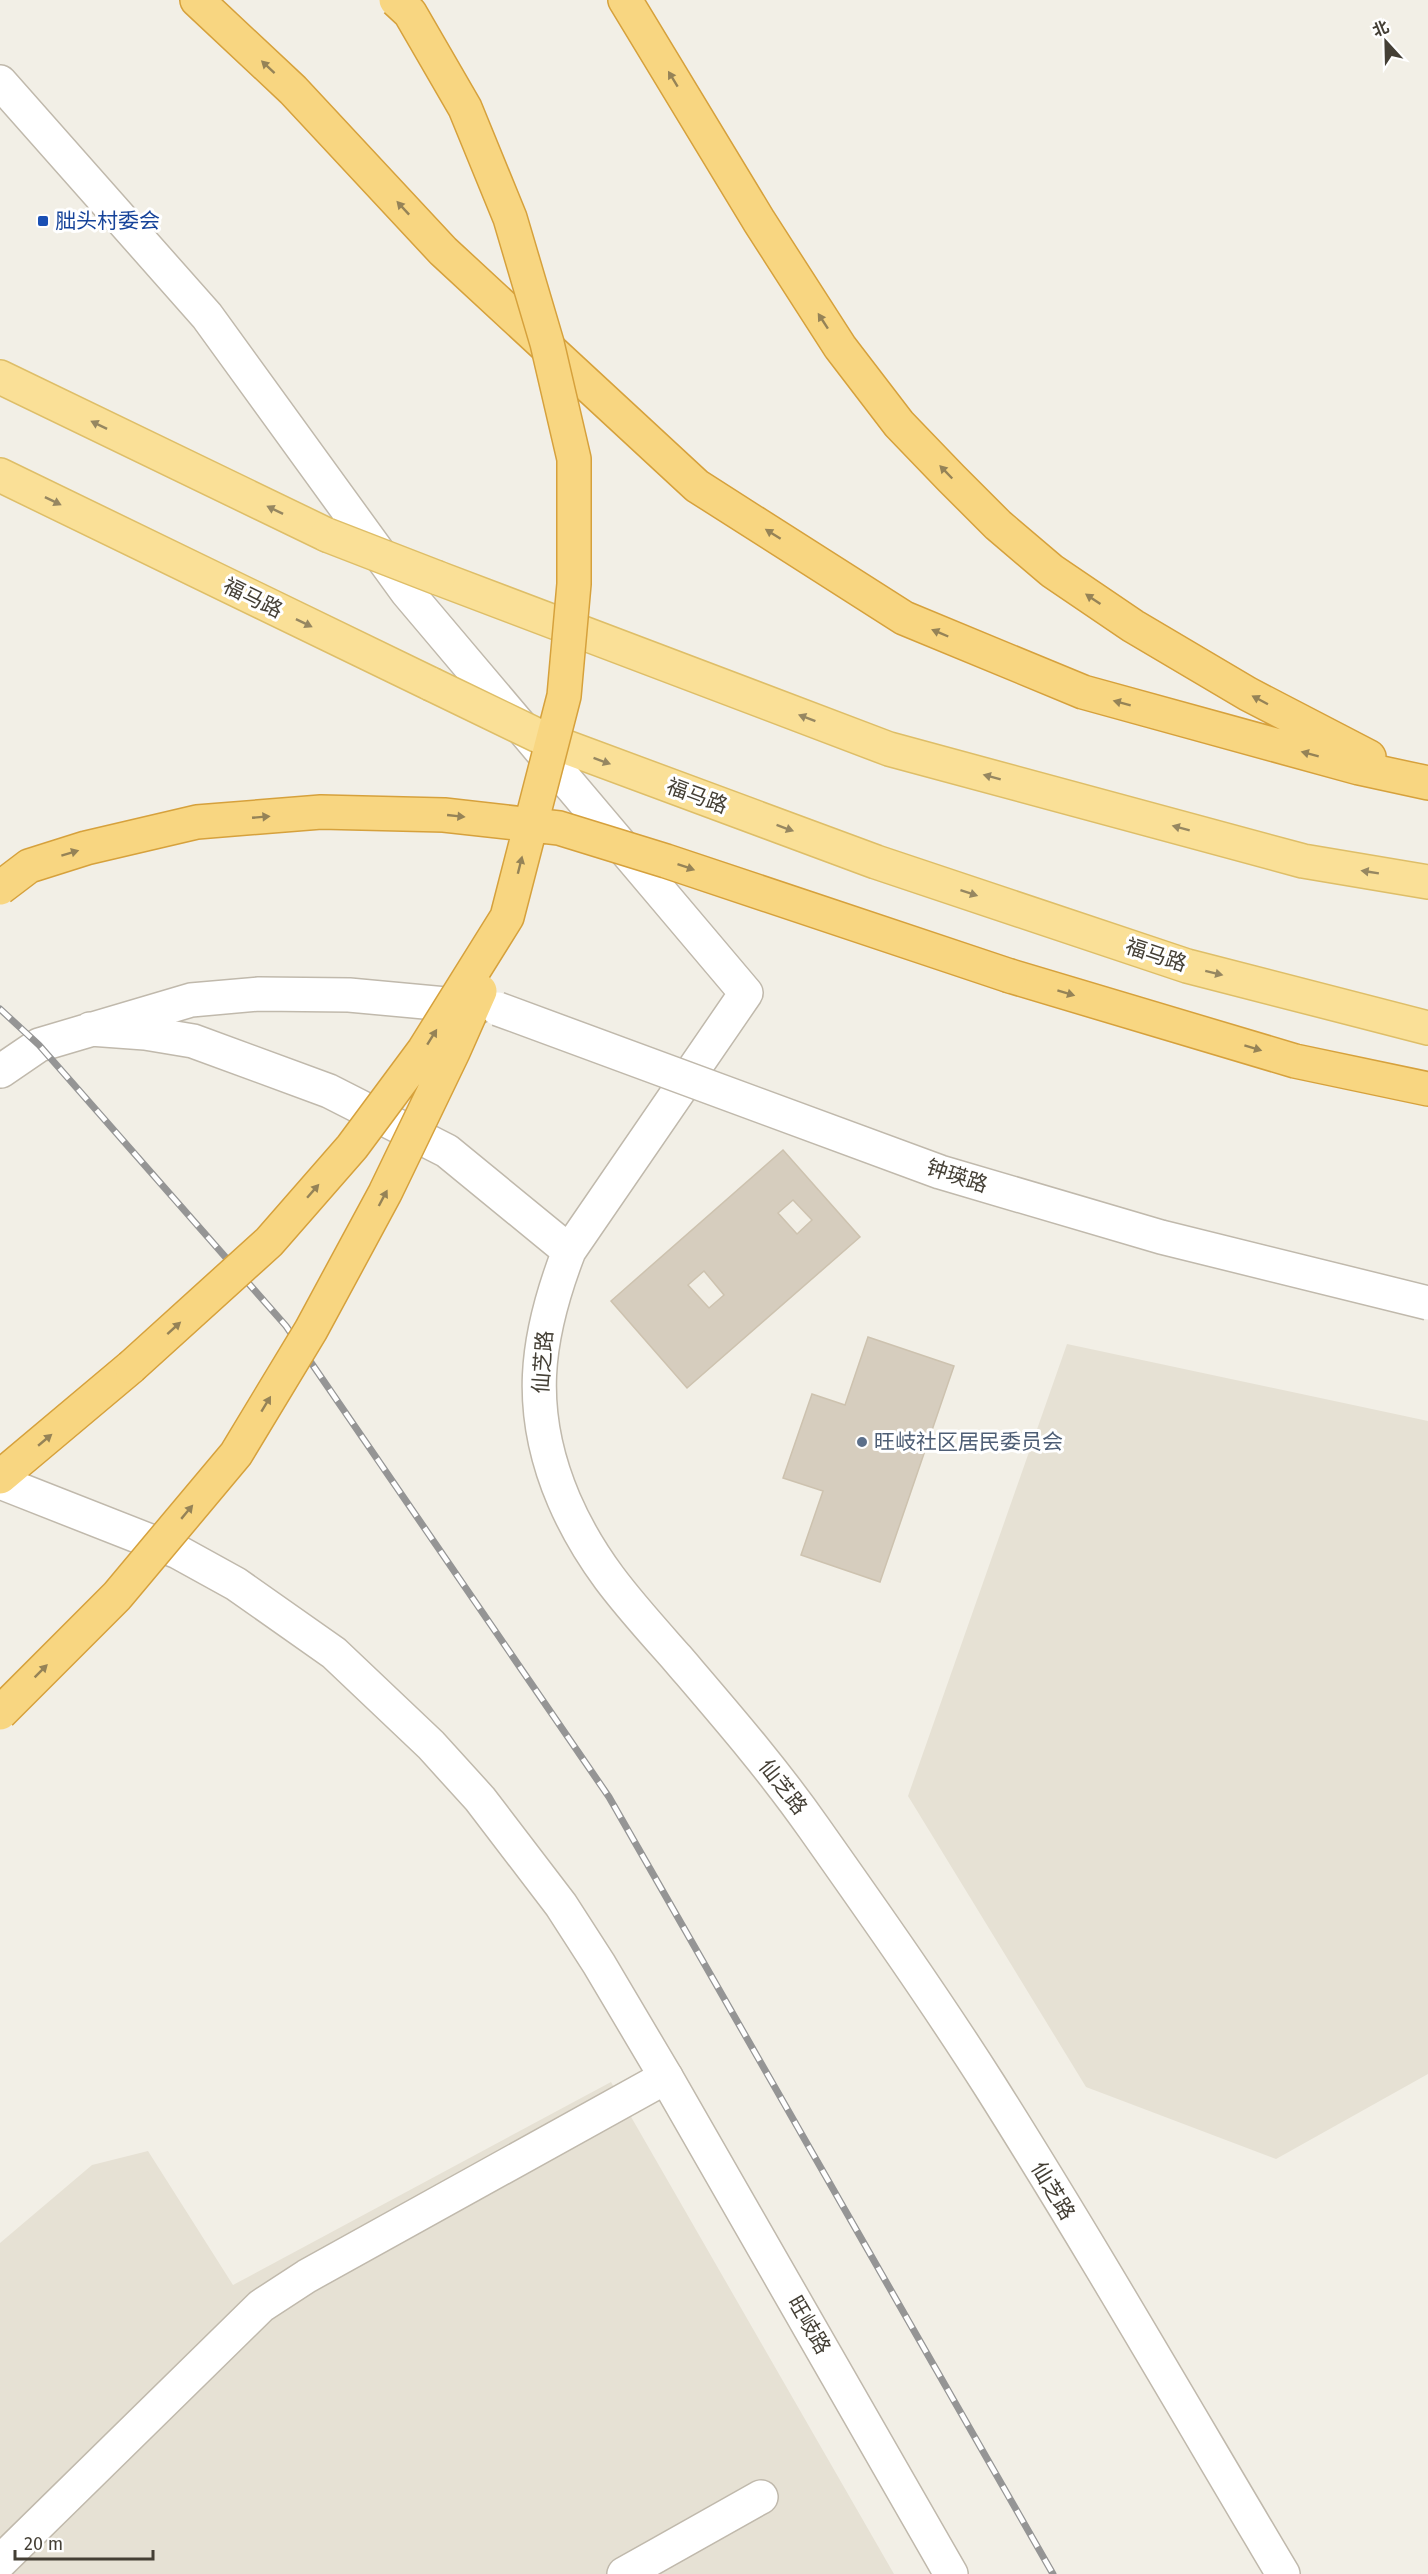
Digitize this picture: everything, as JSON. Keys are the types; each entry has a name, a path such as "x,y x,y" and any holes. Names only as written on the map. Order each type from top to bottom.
{"highway":[{"path":"197,0 293,90 443,251 697,486 904,618 1083,692 1359,768 1428,783"},
{"path":"625,0 840,348 899,424 998,525 1052,571 1124,620 1248,694 1368,756 1428,774"},
{"path":"0,1713 117,1596 236,1454 311,1330 385,1193 453,1052 487,974 507,917 564,696 574,584 574,459 547,343 510,218 465,108 403,4"},
{"path":"0,880 29,866 86,849 197,822 321,812 444,815 548,826 666,861 1010,976 1295,1061 1428,1089"},
{"path":"0,888 29,866"},
{"path":"0,1477 131,1367 269,1242 352,1147 411,1068 507,917"}],"main road":[{"path":"0,377 327,535 889,749 1303,861 1428,882"},
{"name":"福马路","path":"0,475 547,740 876,862 1187,966 1428,1028"}],"street":[{"name":"仙芝路","path":"0,82 207,316 407,592 746,993 569,1251 546,1320 540,1349 537,1386 550,1461 562,1497 580,1536 602,1572 739,1730 810,1822 989,2085 1283,2574"},
{"name":"钟瑛路","path":"0,1071 39,1046 191,1000 259,994 349,995 498,1009 940,1172 1161,1237 1428,1303"},
{"path":"90,1029 145,1033 193,1041 329,1091 447,1151 569,1251"},
{"name":"旺岐路","path":"0,1482 178,1552 236,1584 334,1653 431,1745 480,1799 522,1852 599,1964 951,2574"},
{"path":"0,2562 261,2306 307,2276 666,2077"},
{"path":"624,2574 761,2498"}],"shaded area":[{"path":"1067,1344 1428,1421 1428,2074 1276,2159 1086,2087 908,1796"},
{"path":"611,2082 894,2574 0,2574 0,2243 92,2165 148,2151 233,2285"}],"building":[{"path":"783,1150 860,1237 687,1388 611,1301","holes":["793,1200 812,1220 797,1234 778,1213","704,1271 724,1295 709,1308 688,1285"]},
{"name":"旺岐社区居民委员会","path":"868,1337 954,1366 880,1582 801,1555 823,1491 783,1478 812,1394 845,1405"}],"railway":[{"path":"0,1009 39,1045 286,1326 609,1797 1053,2574"}],"place":[{"name":"胐头村委会","path":"43,221"},
{"name":"旺岐社区居民委员会","path":"862,1442"}]}
